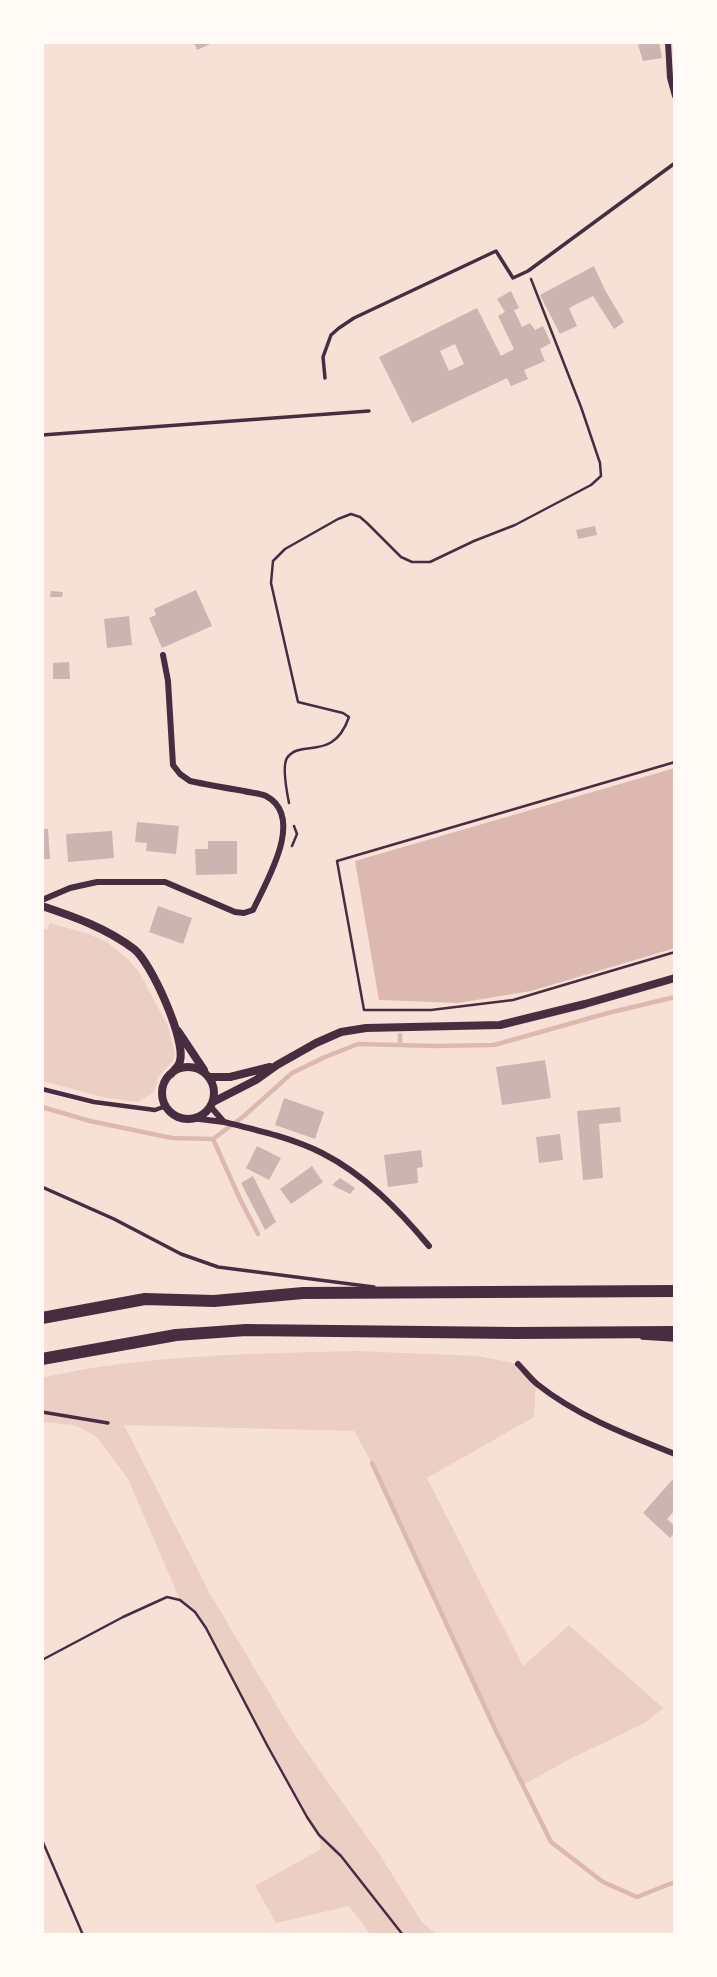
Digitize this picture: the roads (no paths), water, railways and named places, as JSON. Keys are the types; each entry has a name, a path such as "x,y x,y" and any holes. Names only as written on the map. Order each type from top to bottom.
{"highway":[{"path":"42,1318 145,1300 214,1301 303,1293 675,1291"},
{"path":"42,1359 176,1335 246,1330 675,1332"}],"street":[{"path":"668,42 670,78 675,96"},
{"path":"42,903 70,888 97,882 164,882 235,912 253,910 281,846 284,834 282,816 276,804 264,795 190,781 173,765 168,681 163,655"},
{"path":"42,903 95,925 137,951 161,990 177,1029 208,1075 214,1091 212,1104 224,1122"},
{"path":"191,1118 202,1115 212,1104 277,1065 341,1032 366,1028 500,1025 675,978"},
{"path":"177,1029 180,1064 163,1089 166,1106 177,1116 245,1127 279,1136 322,1153 366,1180 429,1246"},
{"path":"171,1074 185,1067 199,1069 208,1075 230,1077 277,1065"},
{"path":"42,1089 94,1102 155,1110 166,1106"},
{"path":"518,1364 536,1383 565,1403 619,1432 675,1454"}],"lane":[{"path":"325,378 323,357 331,335 354,318 496,251 513,278 528,271 675,163"},
{"path":"42,435 369,411"},
{"path":"42,1187 114,1219 181,1254 218,1266 417,1292"},
{"path":"513,1333 675,1340"},
{"path":"42,1412 108,1423"}],"waterway":[{"path":"42,1107 90,1121 172,1138 213,1139 244,1116 292,1073 358,1044 494,1045 675,997"},
{"path":"400,1035 400,1045"},
{"path":"213,1139 258,1234"},
{"path":"372,1463 495,1729 551,1842 603,1882 637,1897 675,1884"}]}
